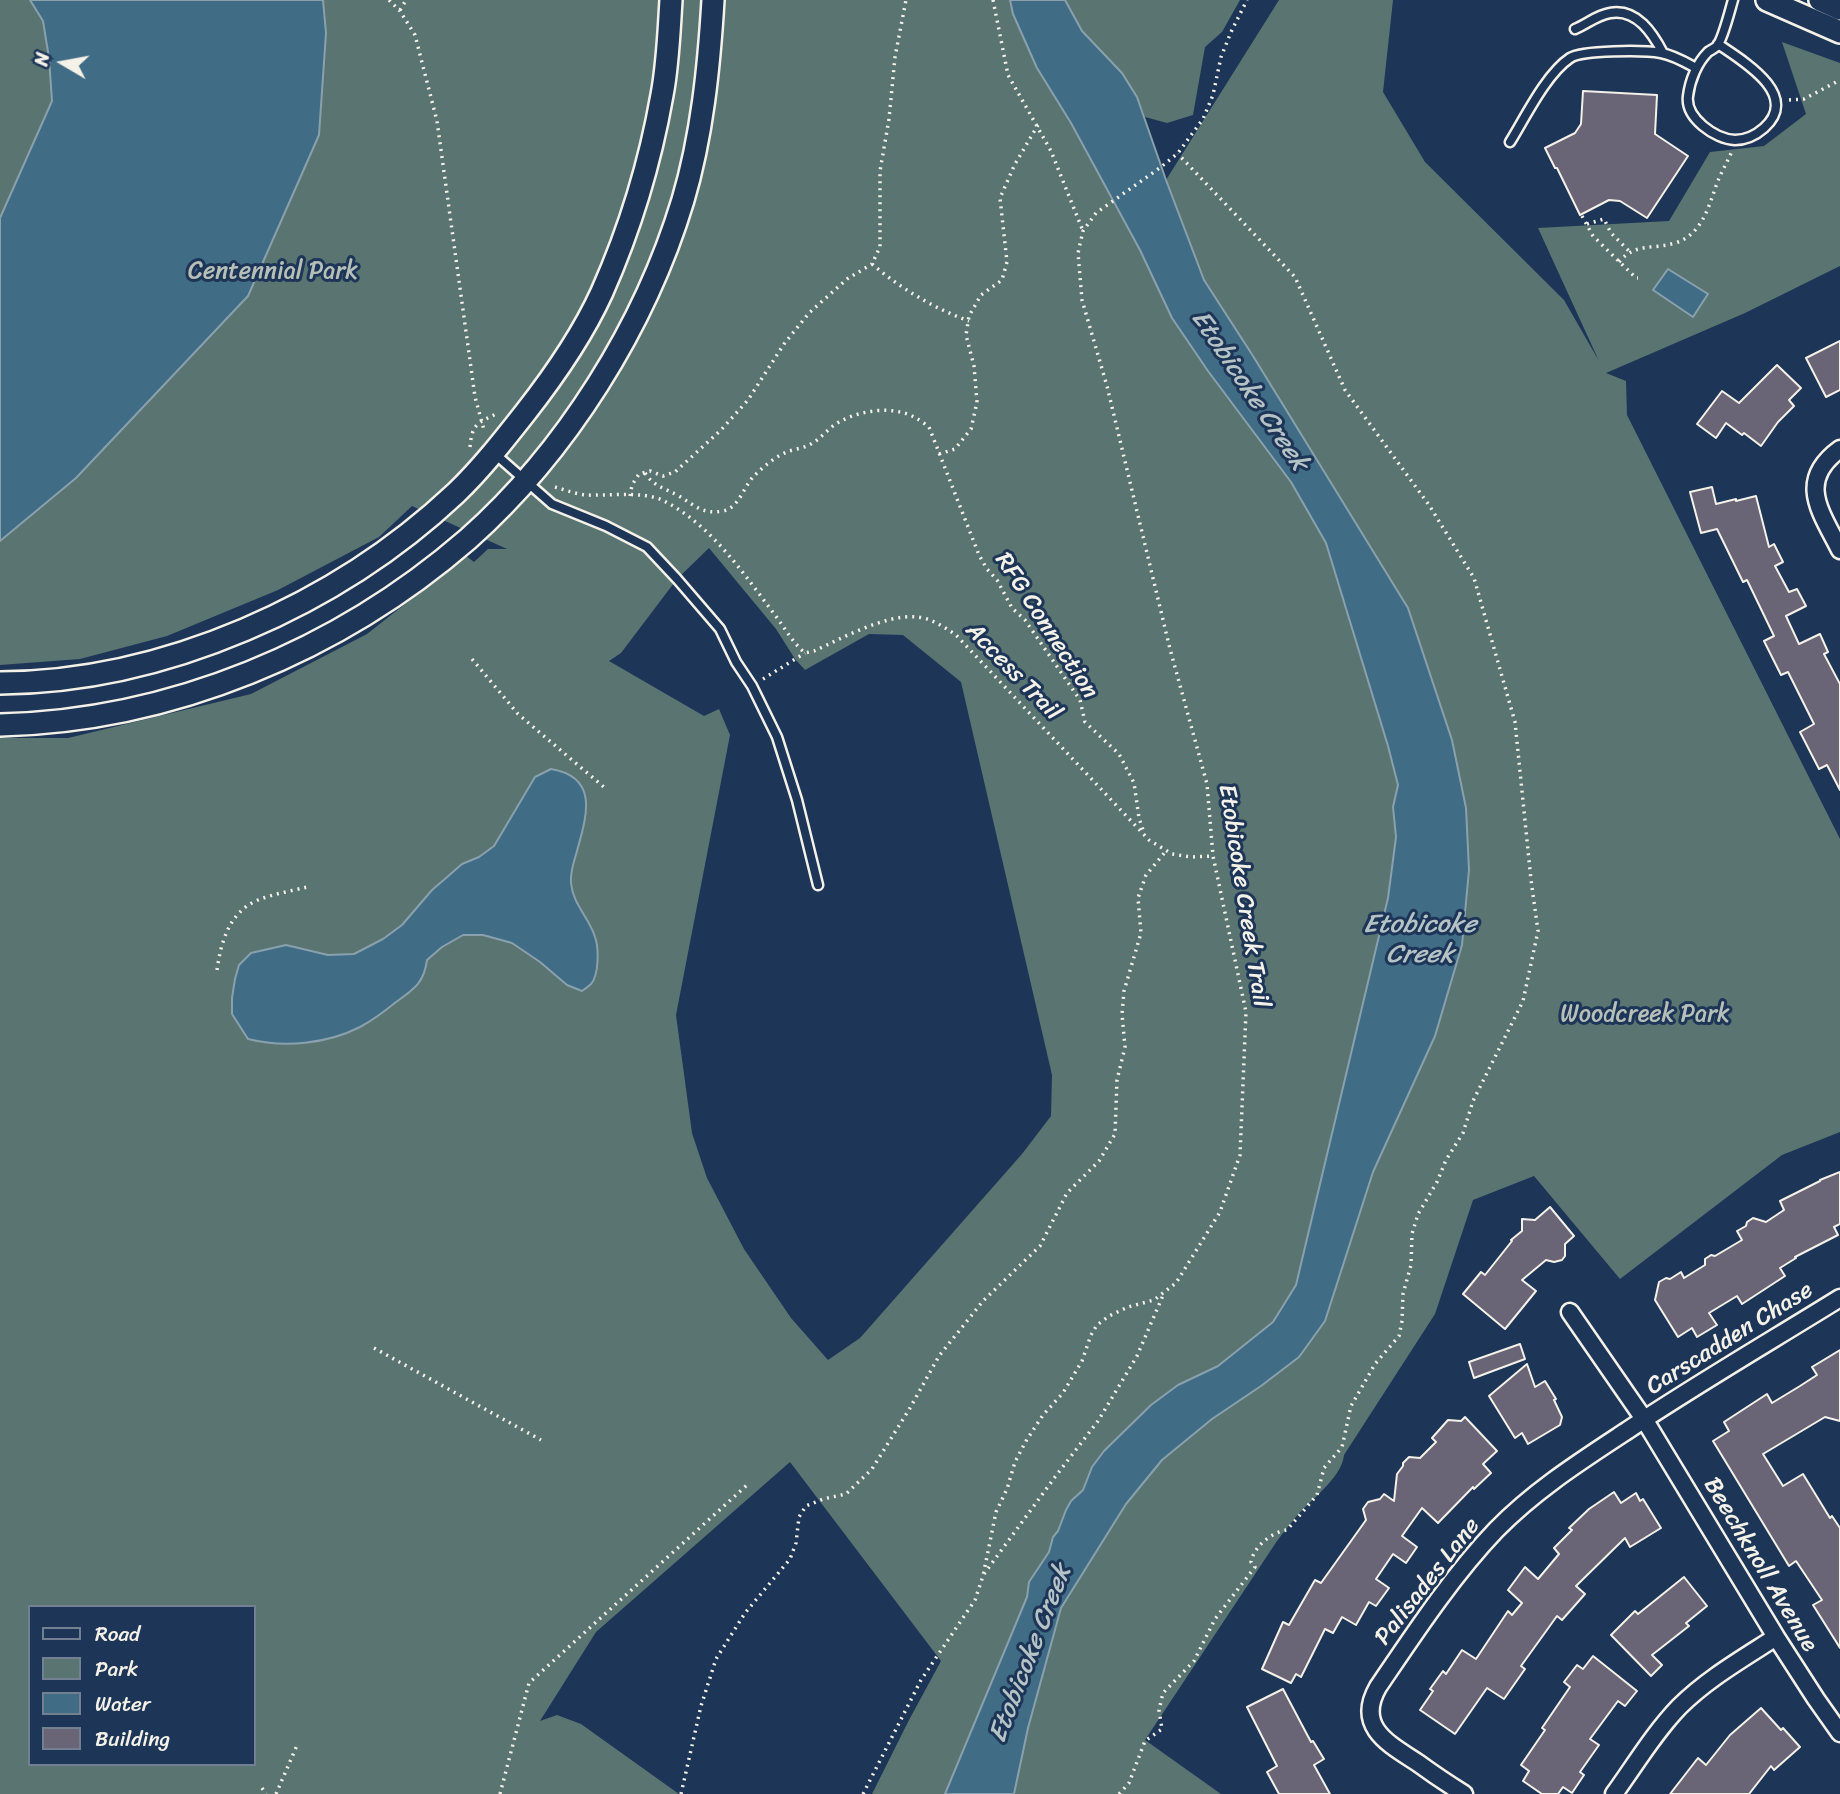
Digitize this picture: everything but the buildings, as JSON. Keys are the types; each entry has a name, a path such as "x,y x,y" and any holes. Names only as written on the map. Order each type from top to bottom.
{"street":[{"path":"0,683 54,680 141,664 187,652 268,619 299,604 355,570 404,537 456,493 494,453 547,386 601,295 642,185 663,94 671,0"},
{"path":"0,725 65,720 155,704 199,691 280,660 369,612 427,572 468,538 526,480 583,407 610,365 635,319 663,256 683,200 694,155 704,102 713,0"},
{"path":"1767,0 1840,32"},
{"path":"1820,0 1840,9"},
{"path":"1840,449 1821,467 1814,492 1817,504 1840,550"},
{"name":"Carscadden Chase","path":"1644,1419 1840,1298"},
{"name":"Beechknoll Avenue","path":"1570,1312 1644,1419 1776,1637 1840,1733"},
{"name":"Palisades Lane","path":"1464,1794 1380,1737 1371,1712 1373,1695 1445,1592 1496,1530 1558,1476 1644,1419"},
{"path":"1615,1794 1660,1730 1681,1706 1716,1676 1776,1637"}],"lane":[{"path":"1718,44 1760,75 1777,101 1777,112 1769,123 1749,138 1723,137 1709,130 1689,108 1688,97 1696,68 1718,44 1733,0"},
{"path":"1575,29 1610,13 1629,15 1647,27 1663,53"},
{"path":"1510,142 1549,80 1571,57 1621,51 1663,53 1696,68"},
{"path":"494,453 552,504 606,526 647,547 720,629 777,737 797,800 818,885"}],"path":[{"path":"389,0 400,11 415,35 437,121 472,384 481,421 494,453"},
{"path":"400,11 406,0"},
{"path":"630,496 632,485 639,474 650,471 663,476 675,472 721,430 748,400 784,344 809,313 847,279 872,264 880,247 880,171 895,57 906,0"},
{"path":"993,0 1008,75 1051,151 1083,231"},
{"name":"Etobicoke Creek Trail","path":"863,1794 921,1680 975,1600 983,1576 996,1512 1007,1489 1015,1462 1043,1415 1063,1393 1082,1361 1097,1325 1128,1307 1154,1300 1176,1283 1220,1212 1240,1155 1246,1012 1213,856 1207,784 1170,649 1107,386 1082,300 1077,253 1083,231 1096,213 1178,153 1203,119 1213,95 1221,57 1248,0"},
{"path":"1777,101 1804,99 1840,80"},
{"path":"939,454 956,449 971,429 977,402 974,366 966,335 969,316 981,295 1002,280 1007,262 1000,198 1015,164 1038,125"},
{"path":"1619,262 1629,251 1678,242 1698,226 1707,213 1716,185 1738,139"},
{"path":"1119,1794 1129,1783 1145,1741 1162,1729 1159,1710 1163,1693 1194,1661 1215,1619 1255,1567 1251,1562 1253,1554 1277,1531 1287,1530 1317,1495 1324,1468 1342,1447 1351,1406 1375,1364 1399,1336 1403,1294 1412,1265 1412,1234 1418,1213 1463,1133 1473,1101 1523,1001 1538,932 1516,722 1474,578 1429,505 1345,390 1295,277 1178,153"},
{"path":"1582,216 1593,236 1638,278"},
{"path":"1587,225 1604,219 1611,233 1629,251"},
{"path":"872,264 892,281 921,299 969,321"},
{"path":"469,453 475,424 502,411"},
{"name":"RFG Connection","path":"645,473 651,482 681,497 694,508 724,511 732,507 751,478 768,463 786,452 810,445 838,422 864,412 880,411 898,411 916,418 929,428 987,569 1080,701 1085,722 1119,754 1135,783 1144,835"},
{"path":"526,480 581,494 648,496 660,499 686,515 711,535 749,580 794,643 805,653"},
{"name":"Access Trail","path":"752,686 805,653 867,628 898,618 918,617 935,622 956,635 1149,840 1172,854 1213,856"},
{"path":"472,659 518,715 605,788"},
{"path":"681,1794 701,1706 716,1659 745,1613 790,1559 796,1543 799,1517 806,1506 846,1494 872,1469 939,1356 983,1301 1040,1246 1067,1193 1099,1161 1115,1134 1117,1080 1125,1047 1122,1014 1124,990 1141,933 1138,898 1146,876 1166,851"},
{"path":"217,970 220,949 236,915 258,900 307,887"},
{"path":"983,1576 1102,1415 1138,1356 1165,1291"},
{"path":"374,1348 541,1440"},
{"path":"500,1794 529,1683 747,1485"},
{"path":"276,1794 298,1743"},
{"path":"262,1788 266,1794"}],"green space":[{"name":"Centennial Park","path":"0,0 1010,0 1013,14 1037,68 1071,123 1140,250 1172,318 1291,482 1326,543 1398,785 1393,807 1396,837 1388,898 1296,1285 1273,1322 1218,1366 1178,1385 1151,1405 1104,1451 1092,1467 1083,1490 1071,1501 1053,1537 1049,1552 1029,1582 1027,1597 945,1794 872,1794 941,1661 790,1462 596,1632 540,1721 557,1715 581,1724 679,1794 0,1794 0,738 68,738 251,694 367,634 466,556 474,562 488,549 507,549 412,506 379,537 278,590 167,636 80,659 0,665","holes":["709,548 776,629 805,670 869,634 903,635 961,682 1052,1075 1051,1116 1022,1154 860,1338 828,1360 791,1318 744,1249 707,1178 692,1133 676,1015 730,735 719,709 704,716 609,661 621,653 677,579"]},
{"path":"1065,0 1240,0 1222,32 1205,47 1193,115 1167,123 1145,117 1137,97 1122,73 1082,31"},
{"name":"Woodcreek Park","path":"1279,0 1393,0 1383,92 1425,162 1564,300 1599,361 1538,228 1669,221 1710,152 1764,146 1806,114 1782,42 1840,63 1840,266 1745,313 1606,373 1626,381 1627,415 1840,839 1840,1132 1782,1155 1620,1279 1534,1176 1473,1200 1435,1314 1344,1455 1337,1472 1277,1541 1145,1740 1221,1794 1014,1794 1028,1728 1061,1608 1126,1504 1162,1460 1212,1419 1299,1357 1325,1321 1373,1172 1435,1036 1462,945 1469,870 1466,808 1452,741 1408,608 1204,280 1166,180"}],"water":[{"path":"30,0 323,0 326,33 319,135 248,296 76,478 0,541 0,218 52,101 43,21"},
{"name":"Etobicoke Creek","path":"1010,0 1065,0 1082,31 1122,73 1137,97 1204,280 1408,608 1452,740 1466,808 1469,870 1462,945 1435,1036 1373,1172 1325,1321 1299,1357 1212,1419 1162,1460 1126,1504 1061,1608 1028,1728 1014,1794 945,1794 1027,1597 1029,1582 1049,1552 1053,1537 1071,1501 1083,1490 1092,1467 1104,1451 1151,1405 1178,1385 1218,1366 1273,1322 1296,1285 1388,898 1396,837 1393,807 1398,785 1326,543 1291,482 1172,318 1140,250 1071,123 1037,68 1013,14"},
{"path":"1668,269 1708,294 1693,317 1653,290"},
{"path":"551,769 566,773 577,780 586,800 584,824 571,879 572,891 596,942 597,968 590,985 582,991 567,985 512,943 483,935 463,935 442,947 427,960 421,980 413,989 360,1027 334,1037 305,1043 248,1039 232,1014 232,998 239,965 251,953 286,945 328,955 354,954 383,939 402,925 432,890 462,864 479,857 494,846 535,777"}]}
